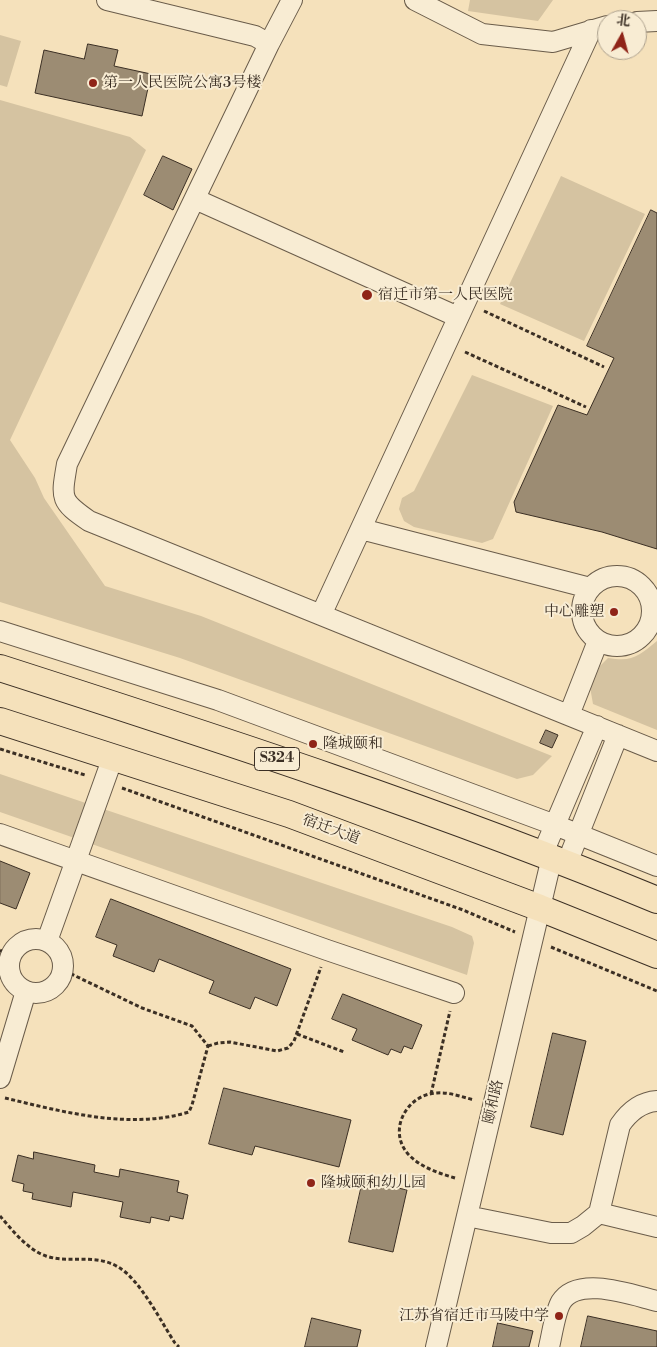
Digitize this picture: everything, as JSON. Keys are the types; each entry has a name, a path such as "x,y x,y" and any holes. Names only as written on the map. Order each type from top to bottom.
{"main road":[{"name":"S324","path":"0,668 216,737 554,857 657,900"},
{"name":"宿迁大道","path":"0,721 289,814 540,908 657,955"}],"street":[{"path":"107,0 255,36 269,44"},
{"path":"292,0 67,464 63,496 68,505 89,521 657,751"},
{"path":"415,0 482,34 553,42 597,29"},
{"path":"321,615 462,309 597,32"},
{"path":"195,199 462,309"},
{"path":"361,529 590,588"},
{"path":"609,576 631,579 640,585 648,593 654,615 643,635 634,642 622,646 610,646 598,641 589,633 583,622 581,610 584,598 590,588 598,581 609,576"},
{"path":"0,631 218,700 555,825 657,866"},
{"path":"569,715 598,641"},
{"path":"554,857 555,825 597,726"},
{"path":"554,857 578,834 618,735"},
{"path":"47,941 113,757"},
{"path":"0,834 454,993"},
{"name":"颐和路","path":"436,1347 532,939 554,857"},
{"path":"29,940 47,941 60,953 63,970 60,979 48,991 39,993 26,991 15,984 10,976 5,954 29,940"},
{"path":"0,1078 26,991"},
{"path":"467,1216 551,1233 571,1233 583,1226 599,1213 620,1125 628,1113 650,1102 657,1102"},
{"path":"599,1213 657,1227"},
{"path":"549,1347 560,1302 568,1294 582,1289 599,1288 657,1301"}],"path":[{"path":"462,309 604,367"},
{"path":"446,343 586,407"},
{"path":"0,749 104,781 463,910 657,991"},
{"path":"208,1046 230,1042 277,1051 288,1048 297,1034 327,950"},
{"path":"63,970 142,1008 192,1026 208,1046"},
{"path":"431,1094 454,993"},
{"path":"297,1034 344,1052"},
{"path":"0,1097 94,1116 136,1121 168,1118 189,1112 208,1046"},
{"path":"475,1183 436,1173 417,1162 402,1146 400,1125 405,1111 411,1104 431,1094 446,1093 494,1106"},
{"path":"0,1216 15,1233 44,1256 59,1259 100,1260 118,1267 141,1289 175,1343 180,1347"}],"shaded area":[{"path":"470,0 553,0 538,21 468,11"},
{"path":"0,35 21,41 7,87 0,85"},
{"path":"0,100 130,137 146,150 10,440 35,478 44,498 105,586 201,616 552,756 533,775 517,779 180,658 0,602"},
{"path":"561,176 645,214 584,341 500,304"},
{"path":"472,375 553,406 493,539 482,543 414,527 404,521 399,509 402,498 414,491"},
{"path":"657,641 657,730 593,704 590,687 600,666 608,658 624,659 635,657"},
{"path":"0,774 452,927 472,936 474,943 467,975 0,812"}],"building":[{"name":"第一人民医院公寓3号楼","path":"88,44 118,50 114,66 151,74 142,116 35,93 44,50 84,59"},
{"path":"163,156 192,169 173,210 144,195"},
{"path":"651,210 657,213 657,549 602,532 516,512 514,502 558,405 587,415 614,358 587,346"},
{"path":"546,730 558,735 552,748 540,743"},
{"path":"0,861 30,873 16,909 0,903"},
{"path":"111,899 291,969 277,1006 255,997 250,1009 209,993 214,981 159,959 154,972 113,956 117,945 96,937"},
{"path":"343,994 422,1025 412,1049 404,1046 401,1053 391,1049 388,1055 352,1040 357,1029 332,1019"},
{"path":"553,1033 586,1041 563,1135 531,1127"},
{"path":"224,1088 351,1120 339,1167 255,1146 252,1155 209,1144"},
{"path":"34,1152 95,1165 94,1172 119,1177 120,1169 179,1181 177,1192 188,1195 183,1219 170,1216 169,1221 151,1217 150,1223 120,1217 123,1202 73,1192 71,1207 32,1199 33,1193 23,1191 24,1184 12,1181 18,1155 33,1159"},
{"path":"363,1180 407,1190 393,1252 349,1242"},
{"path":"588,1316 657,1331 657,1347 581,1347"},
{"path":"312,1318 361,1330 357,1347 305,1347"},
{"path":"498,1323 533,1331 529,1347 493,1347"}],"place":[{"name":"第一人民医院公寓3号楼","path":"93,83"},
{"name":"宿迁市第一人民医院","path":"367,295"},
{"name":"中心雕塑","path":"614,612"},
{"name":"隆城颐和","path":"313,744"},
{"name":"隆城颐和幼儿园","path":"311,1183"},
{"name":"江苏省宿迁市马陵中学","path":"559,1316"}]}
